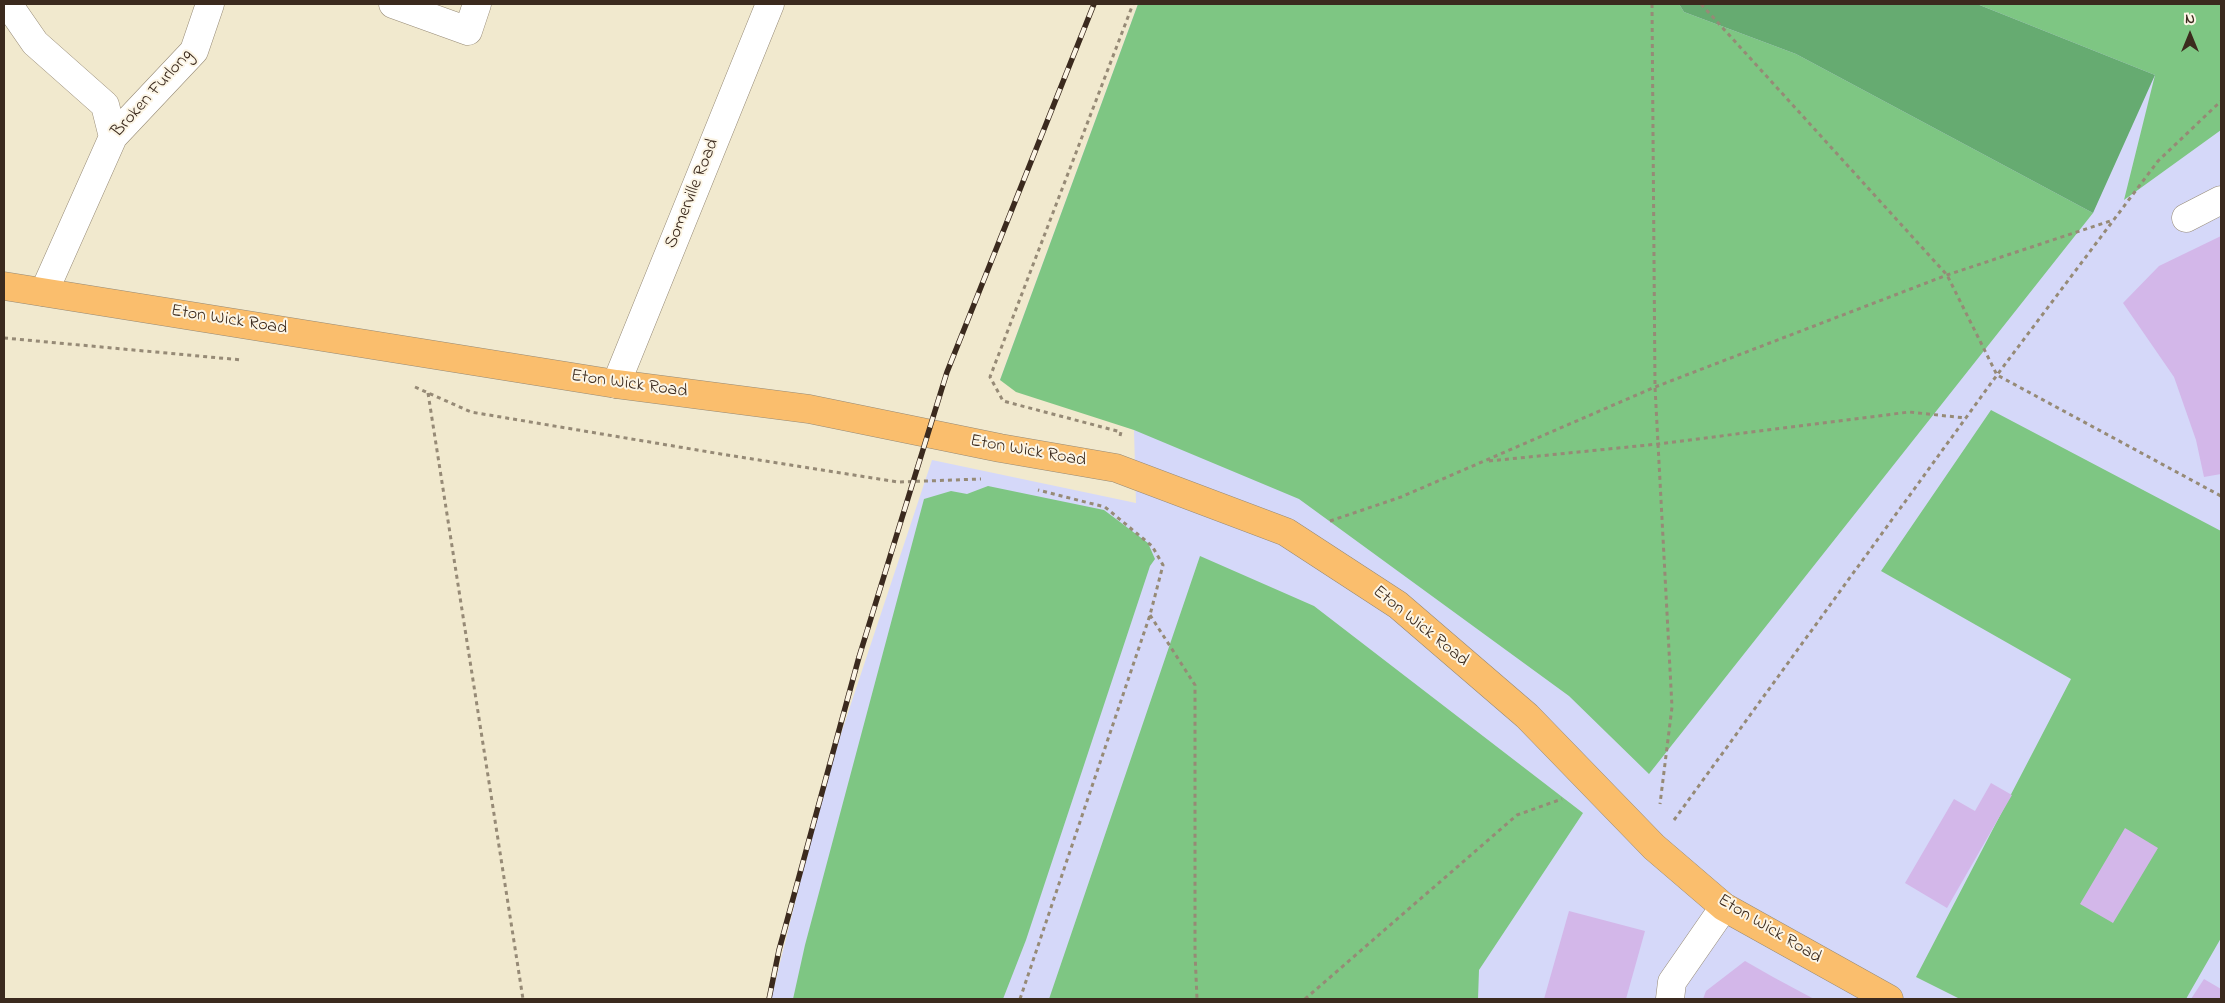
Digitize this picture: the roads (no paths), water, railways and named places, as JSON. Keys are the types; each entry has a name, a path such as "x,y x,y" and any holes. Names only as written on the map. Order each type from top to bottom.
{"main road":[{"name":"Eton Wick Road","path":"4,286 616,384 809,409 1000,448 1116,468 1286,532 1390,600 1527,716 1654,847 1724,907 1889,999"}],"street":[{"path":"8,4 35,43 105,105 113,137"},
{"name":"Broken Furlong","path":"44,292 113,137 194,51 210,4"},
{"path":"392,4 468,31 477,4"},
{"name":"Somerville Road","path":"616,384 770,4"},
{"path":"2186,218 2221,200"},
{"path":"1670,999 1672,982 1724,907"}],"railway":[{"path":"769,999 779,950 859,657 947,372 1094,4"}]}
